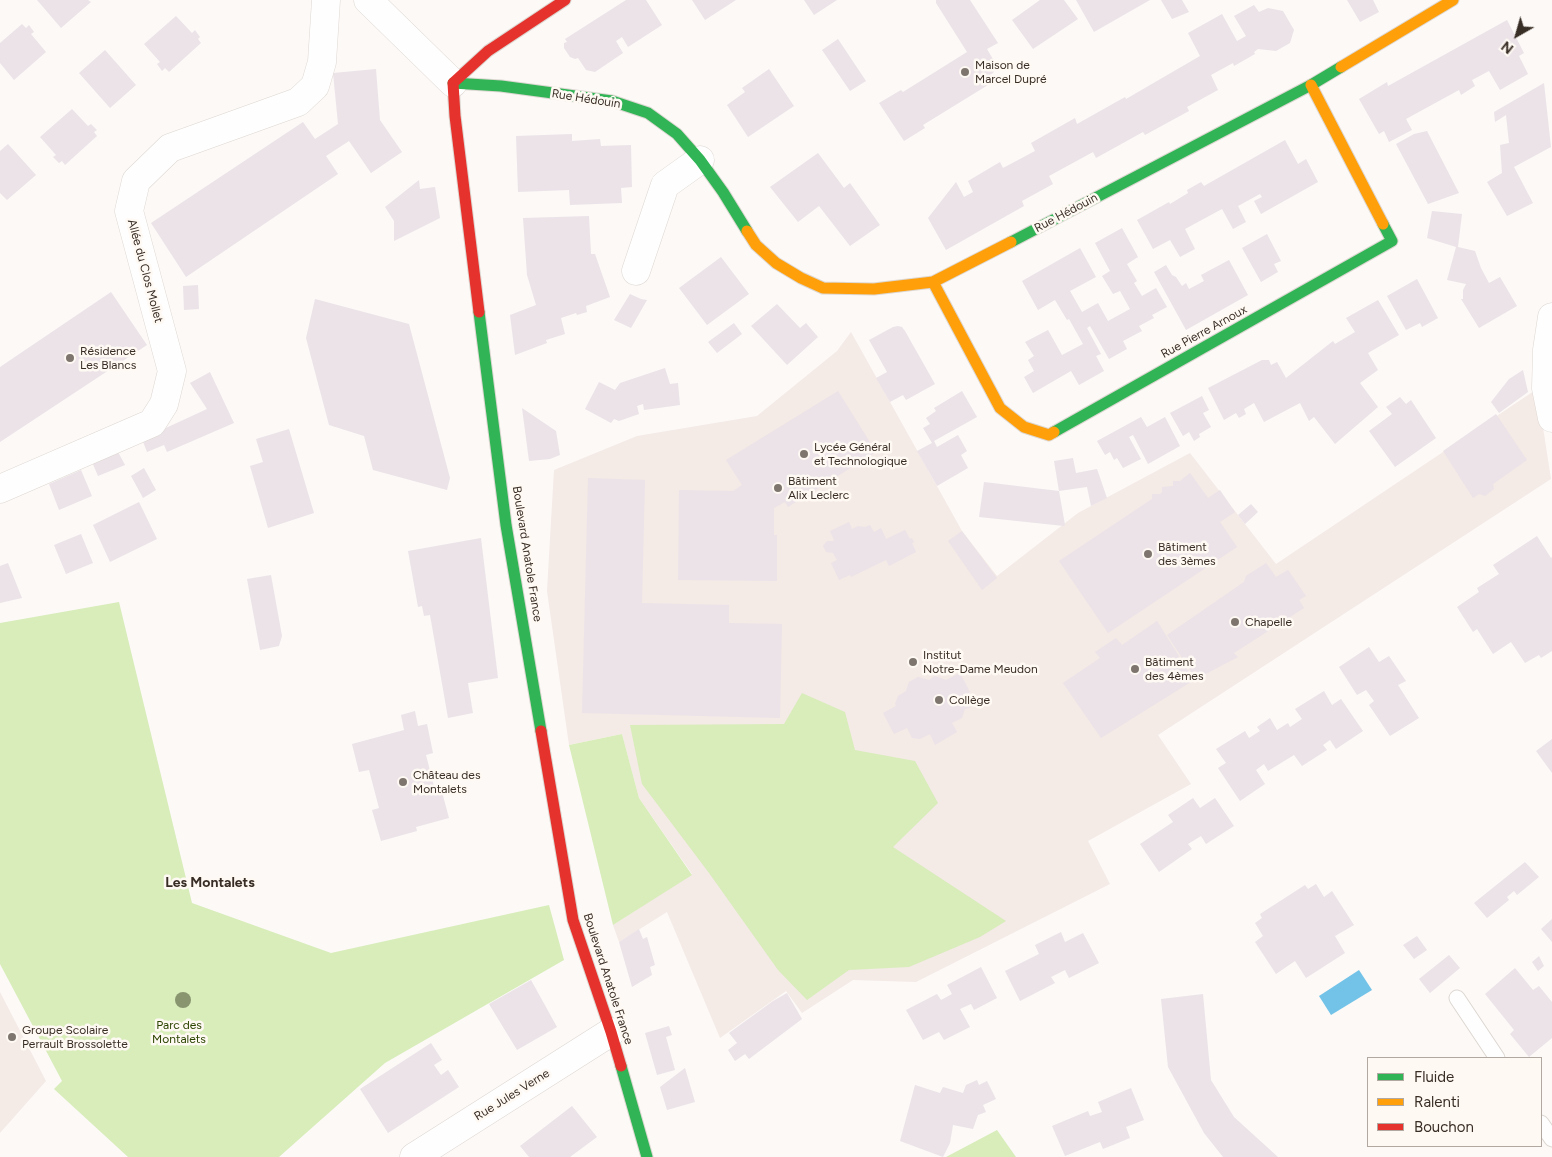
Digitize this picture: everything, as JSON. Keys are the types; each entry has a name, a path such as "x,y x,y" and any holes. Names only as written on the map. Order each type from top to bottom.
{"street":[{"name":"Allée du Clos Mollet","path":"0,490 152,423 164,404 172,371 129,211 136,181 170,148 298,102 315,86 322,62 326,0"},
{"path":"368,0 453,83 488,51 565,0"},
{"name":"Rue Hédouin","path":"453,83 501,86 612,101 648,114 677,134 700,160 723,192 756,245 776,263 801,278 824,288 874,289 933,282 1310,85 1452,0"},
{"name":"Boulevard Anatole France","path":"453,83 455,116 506,525 573,920 611,1032 648,1157"},
{"name":"Rue Pierre Arnoux","path":"933,282 1000,408 1024,427 1049,435 1392,241 1310,85"},
{"path":"636,272 666,185 700,160"},
{"path":"1552,317 1547,350 1546,388 1552,418"},
{"name":"Rue Jules Verne","path":"414,1157 611,1032"}],"lane":[{"path":"1457,998 1497,1057"},
{"path":"1542,1125 1552,1140"}],"shaded area":[{"name":"Institut Notre-Dame Meudon","path":"851,332 962,531 997,576 1078,513 1190,453 1276,564 1537,389 1551,479 1158,735 1191,784 1088,841 1110,884 916,982 853,980 802,1013 786,991 720,1038 667,912 619,942 613,925 692,874 639,798 622,734 569,745 547,591 554,470 637,436 757,416 837,351"},
{"name":"Groupe Scolaire Perrault Brossolette","path":"0,992 46,1081 0,1133"}],"green space":[{"name":"Parc des Montalets","path":"119,602 192,903 331,953 549,905 564,960 385,1063 279,1157 128,1157 54,1089 62,1081 0,964 0,623"},
{"path":"802,693 845,712 855,750 915,761 938,803 893,847 1006,921 980,937 909,967 849,970 807,1000 778,970 709,873 642,784 630,725 784,724"},
{"path":"622,734 639,798 692,875 613,925 569,745"},
{"path":"997,1130 1016,1157 946,1157"}],"water":[{"path":"1359,970 1372,990 1331,1015 1319,996"}],"building":[{"path":"37,0 88,0 91,2 61,28"},
{"path":"626,0 646,0 662,25 628,47 622,37 616,41 623,53 595,72 586,70 578,58 570,57 564,48 564,43 567,42 565,39"},
{"path":"692,0 736,0 705,20"},
{"path":"804,0 837,0 814,15"},
{"name":"Maison de Marcel Dupré","path":"936,0 970,0 998,43 987,49 997,66 993,73 986,77 983,76 988,85 923,125 925,128 904,141 879,103 901,90 903,92 967,52 936,3"},
{"path":"1040,0 1064,0 1078,19 1033,49 1012,20"},
{"path":"1076,0 1150,0 1094,32"},
{"path":"1161,0 1182,0 1189,12 1172,19"},
{"path":"1347,0 1373,0 1379,12 1360,22"},
{"path":"1254,5 1259,12 1268,8 1283,11 1294,30 1290,43 1276,51 1258,49 1254,52 1255,54 1234,66 1233,63 1211,75 1218,90 1187,107 1189,111 1145,135 1143,132 1096,158 1093,152 1049,176 1053,184 1022,201 1024,206 946,250 928,218 956,182 964,197 973,192 968,181 1000,162 1003,168 1035,151 1031,143 1075,118 1077,124 1125,97 1126,99 1200,56 1188,33 1222,14 1237,41 1246,36 1234,16"},
{"path":"176,16 192,33 195,30 200,37 198,39 201,43 169,72 165,68 162,71 157,64 160,62 144,44"},
{"path":"1507,20 1524,53 1519,56 1528,74 1500,90 1489,71 1472,80 1475,86 1461,95 1459,90 1406,119 1412,130 1389,142 1384,131 1379,134 1359,99 1387,82 1388,86"},
{"path":"22,24 26,28 29,25 34,32 31,34 46,52 14,80 0,63 0,43"},
{"path":"838,39 866,81 850,91 822,50"},
{"path":"105,50 136,85 110,108 79,73"},
{"path":"376,69 380,120 402,152 371,173 349,141 326,156 338,174 186,277 151,223 303,122 315,139 338,124 333,73"},
{"path":"769,69 794,106 748,137 727,105 745,92 742,88"},
{"path":"1544,83 1551,147 1514,167 1533,203 1507,216 1487,182 1502,173 1500,145 1509,143 1506,115 1495,122 1494,112"},
{"path":"72,109 88,126 91,124 97,130 94,132 97,136 65,165 62,161 59,163 53,157 56,155 40,137"},
{"path":"1427,131 1459,193 1428,204 1396,144 1414,134"},
{"path":"572,134 572,141 600,139 601,146 631,145 632,187 621,188 622,203 570,205 569,190 518,192 516,136"},
{"path":"1285,140 1298,164 1306,159 1318,182 1261,214 1254,201 1262,197 1260,194 1238,206 1246,222 1233,229 1222,209 1185,229 1195,249 1180,257 1170,240 1153,249 1137,220 1169,202 1170,204 1188,193 1187,190 1201,182 1204,186"},
{"path":"8,144 36,175 7,200 0,193 0,151"},
{"path":"818,153 844,188 850,183 880,225 850,246 819,206 798,222 770,187"},
{"path":"419,180 420,189 435,187 440,218 394,241 394,221 385,207"},
{"path":"1432,211 1462,214 1458,247 1475,251 1489,283 1500,277 1517,306 1479,328 1461,299 1463,299 1463,290 1466,284 1447,280 1456,247 1427,238"},
{"path":"589,216 591,254 595,254 610,297 586,306 587,312 561,318 565,334 546,340 547,343 515,355 510,315 536,305 527,275 523,218"},
{"path":"1122,228 1138,257 1127,264 1137,281 1134,283 1142,296 1156,288 1167,307 1152,315 1154,318 1139,326 1142,331 1123,341 1127,349 1109,359 1090,326 1087,328 1101,354 1096,356 1104,371 1079,385 1071,371 1033,393 1024,377 1034,371 1028,360 1034,356 1025,342 1048,330 1062,355 1083,344 1069,319 1067,320 1055,300 1038,310 1022,281 1080,248 1096,277 1070,291 1082,312 1098,303 1108,321 1130,309 1120,291 1113,294 1102,276 1110,271 1095,243"},
{"path":"1267,234 1281,261 1274,264 1278,272 1261,282 1242,248"},
{"path":"721,257 749,294 707,325 679,288"},
{"path":"1229,260 1248,295 1186,330 1154,272 1166,265 1182,286 1186,283 1189,289 1204,281 1201,275"},
{"path":"1417,279 1438,318 1422,327 1420,323 1406,330 1387,296"},
{"path":"198,285 199,309 184,310 183,286"},
{"name":"Résidence Les Blancs","path":"111,292 147,345 0,442 0,367"},
{"path":"630,294 647,300 631,328 614,320"},
{"path":"315,299 409,324 450,478 447,490 373,470 364,436 329,425 306,338"},
{"path":"1378,300 1399,335 1368,353 1378,370 1360,383 1378,407 1335,444 1314,417 1309,421 1300,403 1264,422 1254,403 1244,409 1246,414 1239,418 1236,413 1224,420 1208,388 1262,360 1269,360 1271,365 1277,362 1286,378 1333,341 1335,344 1355,332 1346,318"},
{"path":"777,304 800,328 806,323 818,337 787,365 751,326"},
{"path":"734,323 742,334 717,353 708,342"},
{"path":"898,326 902,327 905,331 935,384 906,400 903,395 890,402 876,378 887,372 869,340"},
{"path":"665,368 670,384 678,383 680,405 644,410 643,404 637,406 639,414 619,421 614,419 611,423 585,409 599,382 615,390 620,383"},
{"path":"1523,370 1528,392 1499,413 1491,402 1509,379"},
{"path":"210,372 234,423 167,452 164,445 147,452 142,439 207,409 190,383"},
{"name":"Bâtiment Alix Leclerc","path":"838,391 876,452 788,507 785,502 774,508 774,535 777,535 777,581 678,580 679,490 733,491 742,485 726,460"},
{"path":"962,391 977,417 934,441 937,447 958,435 967,451 961,455 968,468 937,486 917,451 932,443 923,428 930,424 926,418 936,411 934,408"},
{"path":"1202,396 1209,410 1203,413 1211,427 1199,434 1200,437 1194,441 1189,432 1183,436 1170,413"},
{"path":"1400,397 1406,404 1411,400 1436,438 1395,467 1369,431 1392,414 1386,407"},
{"path":"522,408 556,431 560,455 550,459 529,461"},
{"path":"1496,414 1527,460 1493,484 1494,489 1485,496 1479,494 1473,498 1443,451"},
{"path":"1141,417 1147,427 1165,417 1180,446 1148,464 1133,435 1129,437 1141,459 1123,468 1117,458 1114,460 1110,452 1105,455 1097,441"},
{"path":"289,429 314,513 268,528 250,466 263,462 256,439"},
{"path":"117,450 125,465 98,476 92,462"},
{"path":"1073,458 1076,473 1097,469 1107,498 1091,506 1087,487 1059,491 1054,461"},
{"path":"144,468 156,490 143,498 131,476"},
{"path":"81,470 92,496 59,510 49,484"},
{"name":"Bâtiment des 3èmes","path":"1190,473 1208,498 1220,490 1235,512 1220,522 1237,547 1108,633 1059,561 1152,499 1152,494 1160,494 1162,487 1173,486 1173,481 1180,481"},
{"path":"588,478 645,480 642,603 729,605 729,623 782,624 780,718 582,713"},
{"path":"984,482 1059,491 1064,526 979,517"},
{"path":"139,502 157,539 110,562 93,525"},
{"path":"1251,504 1258,512 1245,524 1238,515"},
{"path":"849,522 852,529 858,526 865,527 870,525 874,532 881,528 886,539 905,530 914,542 912,543 916,552 889,566 886,560 851,577 850,575 839,580 831,563 837,560 833,553 826,552 823,546 827,541 834,540 830,531"},
{"path":"962,531 997,578 982,590 948,541"},
{"path":"81,534 93,563 66,574 54,545"},
{"path":"1537,536 1552,557 1552,651 1541,658 1539,655 1525,663 1511,642 1493,654 1477,629 1473,632 1457,607 1479,592 1477,588 1499,574 1493,565"},
{"path":"481,538 498,678 468,683 473,713 448,718 430,615 424,616 422,606 418,607 408,551"},
{"path":"8,563 22,598 0,603 0,566"},
{"name":"Chapelle","path":"1266,563 1276,577 1288,570 1306,596 1299,600 1304,608 1234,653 1238,657 1196,679 1167,635 1244,582 1246,576"},
{"path":"271,575 282,636 279,646 260,650 247,579"},
{"name":"Bâtiment des 4èmes","path":"1157,621 1194,680 1101,738 1063,683 1100,658 1095,652 1116,638 1122,645"},
{"path":"1369,647 1379,662 1389,656 1406,681 1398,685 1419,718 1390,736 1369,705 1374,701 1366,690 1357,695 1339,667"},
{"path":"960,673 970,692 965,696 972,704 970,708 965,709 962,718 952,723 957,732 935,745 930,734 920,739 912,738 907,728 894,734 883,713 896,706 898,696 906,691 909,682 918,677 929,680 935,676 946,680"},
{"path":"1324,691 1332,705 1341,699 1363,731 1336,749 1330,740 1323,745 1327,750 1302,766 1294,755 1268,771 1264,764 1256,770 1265,784 1240,801 1218,768 1226,763 1216,749 1245,731 1249,738 1260,731 1257,727 1270,718 1277,730 1288,723 1290,727 1302,719 1295,709"},
{"name":"Château des Montalets","path":"415,711 418,726 427,724 433,753 426,755 436,794 442,792 449,818 416,827 417,831 381,841 372,810 379,808 369,770 359,772 352,744 404,730 401,715"},
{"path":"1552,739 1552,773 1536,751"},
{"path":"1193,798 1200,808 1215,798 1234,826 1206,844 1201,836 1188,844 1192,849 1159,872 1140,844 1173,822 1168,815"},
{"path":"1525,862 1539,877 1517,895 1514,891 1507,897 1509,900 1487,918 1474,903"},
{"path":"1316,884 1324,897 1332,891 1354,925 1335,936 1345,953 1306,978 1295,961 1276,974 1255,942 1263,936 1255,923 1262,918 1260,914 1305,885 1308,889"},
{"path":"1552,919 1552,942 1541,929"},
{"path":"639,929 643,939 647,937 655,965 650,967 652,975 632,987 619,942"},
{"path":"1061,932 1065,942 1083,933 1099,963 1069,978 1065,970 1051,977 1055,983 1020,1001 1005,971 1039,954 1035,945"},
{"path":"1417,936 1427,950 1414,959 1403,945"},
{"path":"1449,955 1460,968 1430,993 1419,979"},
{"path":"1539,956 1544,966 1538,971 1532,962"},
{"path":"981,967 997,998 974,1010 971,1004 960,1009 970,1027 944,1040 939,1032 923,1040 906,1010 937,994 941,1000 952,994 947,985"},
{"path":"1515,968 1533,990 1539,986 1552,1002 1552,1038 1529,1057 1510,1034 1514,1030 1485,994"},
{"path":"531,980 557,1027 517,1050 489,1004"},
{"path":"787,993 802,1019 749,1059 745,1054 735,1061 728,1050 737,1043 729,1033"},
{"path":"1203,994 1211,1080 1234,1117 1278,1157 1223,1157 1204,1133 1168,1067 1161,999"},
{"path":"669,1026 672,1035 666,1037 675,1070 657,1075 645,1033"},
{"path":"431,1043 442,1060 434,1065 441,1075 448,1070 459,1087 388,1133 360,1089"},
{"path":"685,1068 695,1102 667,1110 660,1087"},
{"path":"977,1080 979,1085 987,1081 996,1099 983,1105 986,1112 978,1115 973,1129 953,1125 950,1143 943,1157 900,1141 915,1085 940,1093 943,1087 963,1093 966,1085"},
{"path":"1131,1088 1144,1120 1126,1127 1130,1138 1103,1149 1100,1142 1065,1156 1052,1126 1088,1111 1090,1116 1102,1112 1098,1102"},
{"path":"572,1106 597,1137 570,1157 529,1157 520,1146"}],"traffic: fast":[{"path":"1011,242 1311,85 1341,67"},
{"path":"453,83 501,86 612,101 648,113 677,134 700,160 723,192 747,231"},
{"path":"1054,432 1392,241 1383,224"},
{"path":"479,312 506,525 541,731"},
{"path":"621,1066 647,1157"}],"traffic: slow":[{"path":"1341,67 1453,0"},
{"path":"1311,85 1383,224"},
{"path":"747,231 756,245 776,263 801,278 823,288 874,289 933,282 1011,242"},
{"path":"933,282 1000,408 1024,427 1049,435 1054,432"}],"traffic: jam":[{"path":"479,312 455,116 453,83 488,51 565,0"},
{"path":"541,731 573,920 621,1066"}],"place":[{"name":"Maison de Marcel Dupré","path":"965,72"},
{"name":"Résidence Les Blancs","path":"70,358"},
{"name":"Lycée Général et Technologique","path":"804,454"},
{"name":"Bâtiment Alix Leclerc","path":"778,488"},
{"name":"Bâtiment des 3èmes","path":"1148,554"},
{"name":"Chapelle","path":"1235,622"},
{"name":"Institut Notre-Dame Meudon","path":"913,662"},
{"name":"Bâtiment des 4èmes","path":"1135,669"},
{"name":"Collège","path":"939,700"},
{"name":"Château des Montalets","path":"403,782"},
{"name":"Groupe Scolaire Perrault Brossolette","path":"12,1037"}],"district":[{"name":"Les Montalets","path":"210,883"}]}
